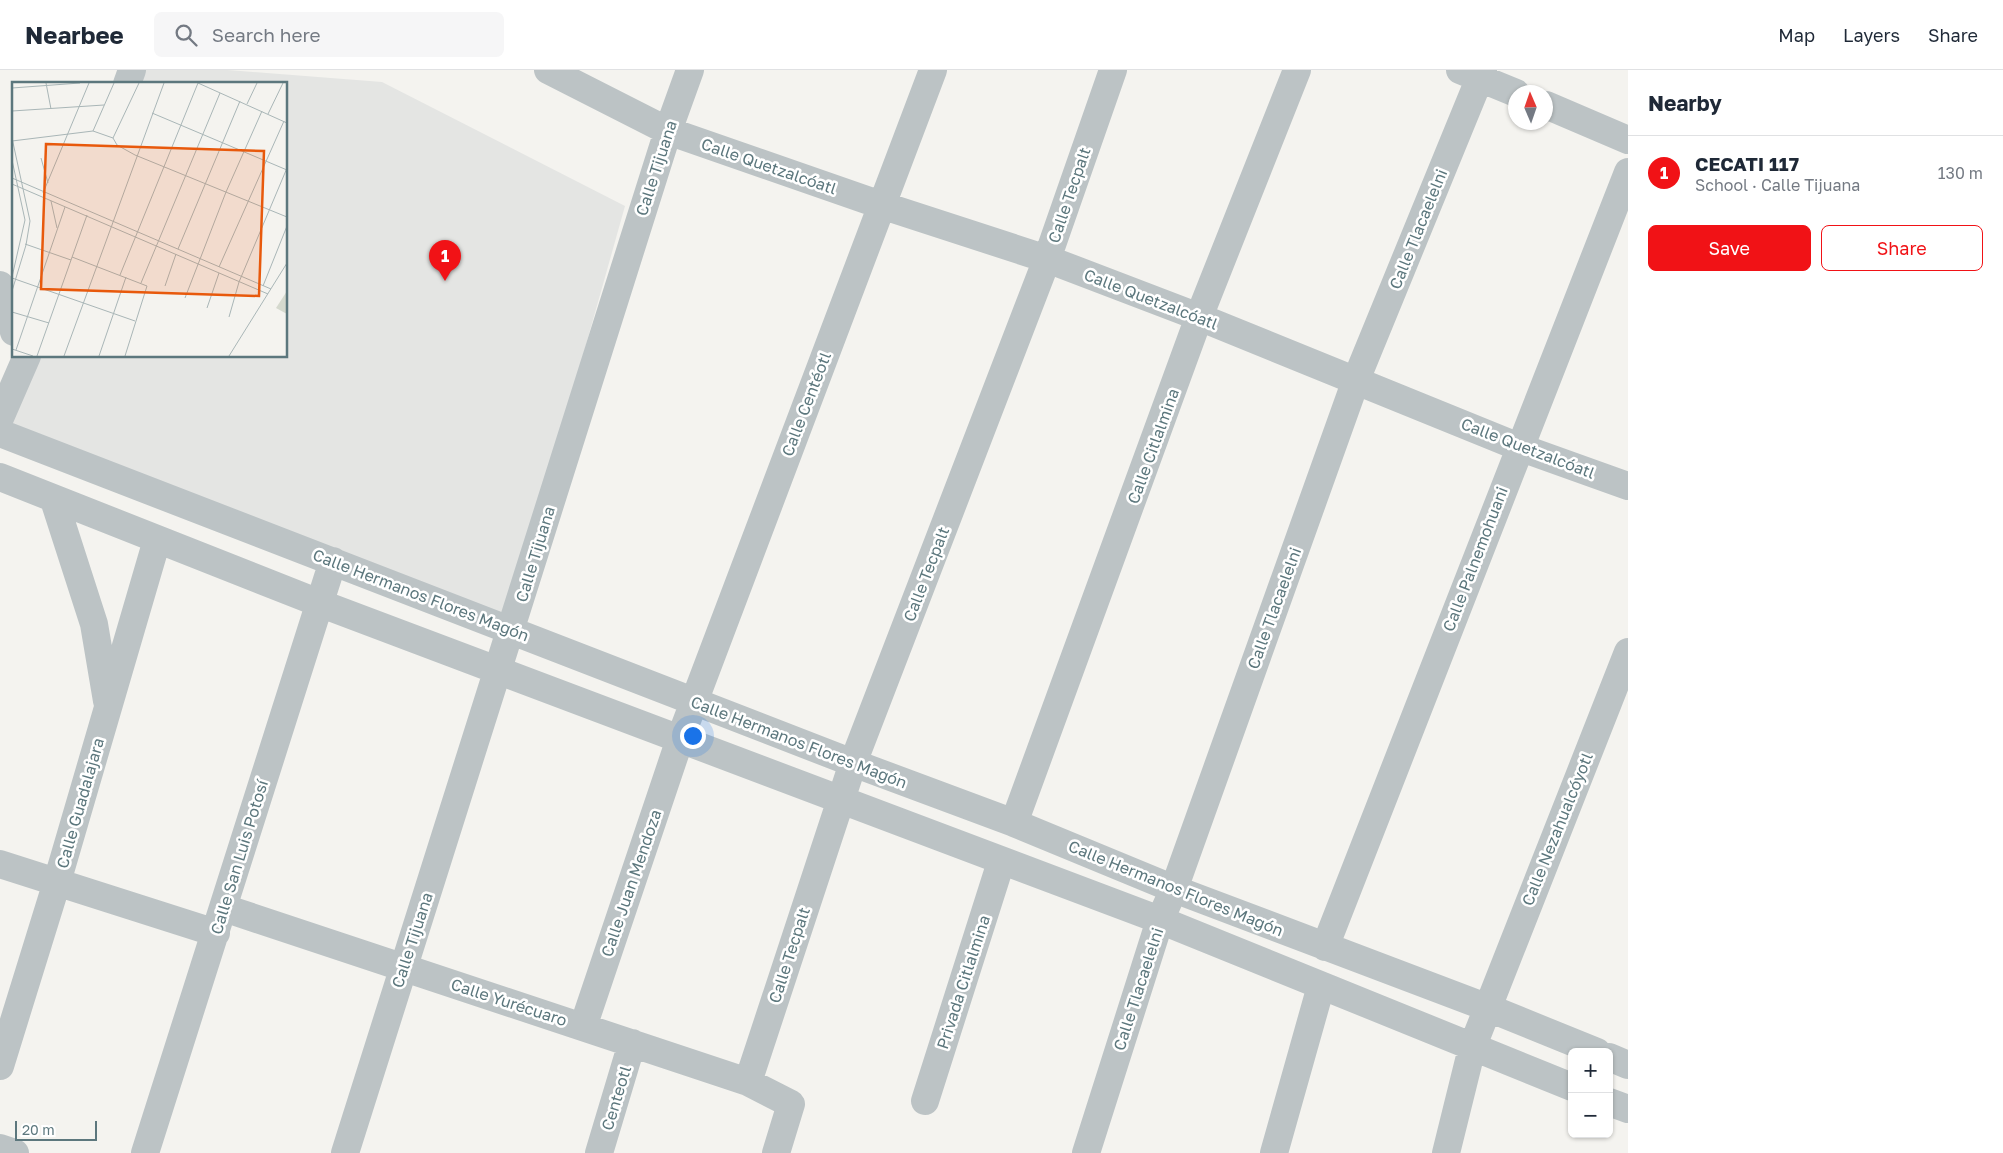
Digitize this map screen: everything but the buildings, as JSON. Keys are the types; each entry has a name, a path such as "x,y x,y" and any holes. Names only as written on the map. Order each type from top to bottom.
{"street":[{"path":"128,82 132,70"},
{"name":"Calle Quetzalcóatl","path":"548,70 668,131 1047,259 1356,380 1519,447 1628,486"},
{"name":"Calle Tijuana","path":"345,1153 668,131 690,70"},
{"name":"Calle Centéotl","path":"680,739 933,70"},
{"name":"Calle Tecpalt","path":"748,1082 840,799 1047,259 1113,70"},
{"name":"Calle Citlalmina","path":"1014,823 1199,318 1297,70"},
{"path":"1474,73 1508,89"},
{"name":"Calle Tlacaelelni","path":"1086,1153 1160,920 1174,889 1356,380 1474,73"},
{"path":"1553,108 1628,140"},
{"name":"Calle Palnemohuani","path":"1325,947 1628,172"},
{"path":"0,285 12,325"},
{"path":"0,418 24,360"},
{"name":"Calle Hermanos Flores Magón","path":"0,433 511,629 694,702 1014,823 1174,889 1486,1007 1587,1048"},
{"path":"0,477 318,603 840,799 1001,862 1160,920 1568,1085"},
{"path":"54,500 94,624 108,709"},
{"name":"Calle Guadalajara","path":"0,1066 57,882 157,540"},
{"name":"Calle San Luis Potosí","path":"145,1153 220,920 318,603 333,561"},
{"name":"Calle Nezahualcóyotl","path":"1446,1153 1472,1048 1486,1007 1628,652"},
{"name":"Calle Juan Mendoza","path":"583,1027 680,739"},
{"name":"Privada Citlalmina","path":"924,1101 1001,862"},
{"name":"Calle Yurécuaro","path":"0,864 57,882 220,920 404,967 748,1082 790,1104 776,1153"},
{"path":"1274,1153 1321,986"},
{"name":"Centeotl","path":"599,1153 632,1044"},
{"path":"1613,1059 1628,1065"},
{"path":"1613,1103 1628,1109"},
{"path":"0,1148 15,1153"}],"shaded area":[{"path":"139,70 228,70 382,82 625,206 508,622 4,425 30,358 288,358 288,82 135,82"}],"place":[{"name":"CECATI 117","path":"445,281"}]}
